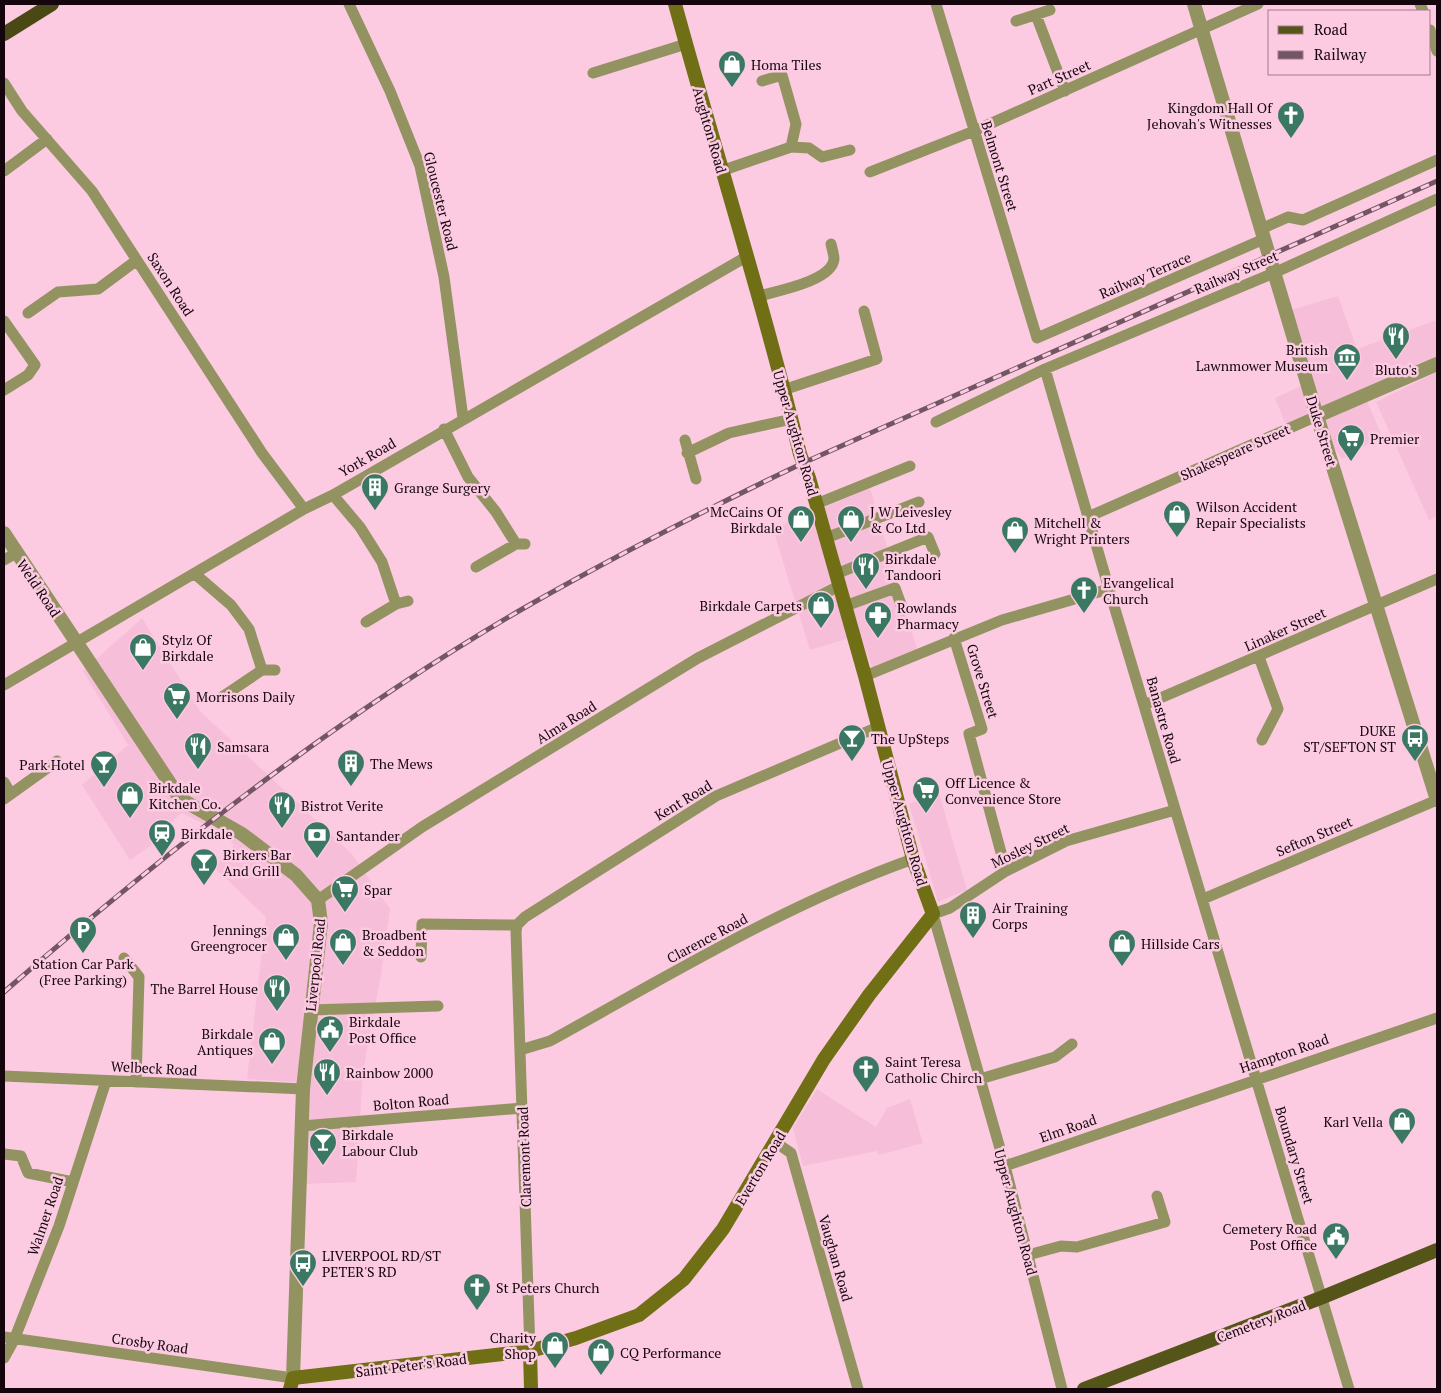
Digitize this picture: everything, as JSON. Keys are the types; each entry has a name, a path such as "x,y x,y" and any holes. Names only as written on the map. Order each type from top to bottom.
{"highway":[{"path":"4,34 52,4"}],"main road":[{"name":"Aughton Road","path":"675,4 746,256"},
{"name":"Upper Aughton Road","path":"746,256 759,296 783,390 865,676 913,859 933,914"},
{"name":"Everton Road","path":"530,1351 576,1338 639,1315 684,1279 723,1229 824,1059 869,995 933,914"},
{"name":"Cemetery Road","path":"1084,1389 1323,1297 1437,1250"},
{"name":"Saint Peter's Road","path":"292,1384 530,1351"},
{"name":"Claremont Road","path":"530,1351 531,1389"}],"street":[{"name":"Gloucester Road","path":"349,4 390,91 420,166 444,277 463,418"},
{"name":"Belmont Street","path":"936,4 1037,338"},
{"name":"Duke Street","path":"1194,4 1276,272 1317,416 1437,800"},
{"name":"Part Street","path":"870,172 974,131 1258,4"},
{"path":"1016,21 1050,10"},
{"path":"1036,15 1065,91"},
{"path":"1431,33 1437,51"},
{"path":"593,73 686,44"},
{"path":"762,81 782,75 796,124 791,148"},
{"name":"Saxon Road","path":"4,83 22,111 92,191 262,453 304,509"},
{"path":"4,170 47,139"},
{"path":"721,171 791,148 809,148 822,158 850,150"},
{"name":"Railway Terrace","path":"1037,338 1263,234 1288,218 1303,220 1437,160"},
{"name":"Railway Street","path":"936,422 1045,369 1276,272 1437,200"},
{"path":"759,296 818,279 834,260 831,244"},
{"name":"York Road","path":"4,685 304,509 333,495 463,418 746,256"},
{"path":"28,313 58,292 98,290 137,260"},
{"path":"783,390 877,359 864,311"},
{"path":"4,321 35,365 28,375 4,390"},
{"name":"Shakespeare Street","path":"1088,517 1437,364"},
{"name":"Banastre Road","path":"1045,369 1108,589 1256,1078"},
{"path":"687,453 729,432 792,419"},
{"path":"444,429 468,478 520,544 476,567"},
{"path":"685,440 687,453 696,479"},
{"path":"816,504 910,466"},
{"path":"333,495 360,527 382,562 396,604"},
{"path":"826,538 919,502"},
{"name":"Weld Road","path":"4,532 10,557 76,643"},
{"name":"Alma Road","path":"318,900 422,827 698,658 837,580 928,536 935,554"},
{"path":"195,574 231,605 249,628 262,670"},
{"name":"Linaker Street","path":"1144,705 1437,579"},
{"path":"845,606 895,588 903,610"},
{"path":"865,676 1002,620 1108,589"},
{"path":"366,622 396,604 408,601"},
{"name":"Grove Street","path":"954,638 982,729 969,734 1006,871"},
{"name":"Liverpool Road","path":"76,643 177,794 186,802 225,824 258,846 296,875 318,900 321,923 310,1010 303,1089 292,1384"},
{"path":"1259,657 1278,709 1262,740"},
{"path":"222,696 262,670 275,670"},
{"name":"Kent Road","path":"517,925 525,916 716,796 878,727"},
{"path":"4,782 7,796 57,761"},
{"name":"Sefton Street","path":"1203,899 1437,800"},
{"name":"Mosley Street","path":"933,914 950,908 1006,871 1066,842 1175,810"},
{"name":"Clarence Road","path":"520,1050 550,1041 752,930 879,871 913,859"},
{"name":"Upper Aughton Road","path":"933,914 1005,1166 1062,1389"},
{"path":"421,957 422,924 517,925"},
{"name":"Claremont Road","path":"517,925 530,1351"},
{"path":"124,958 139,976 136,1082"},
{"path":"310,1010 438,1006"},
{"name":"Hampton Road","path":"1141,1118 1437,1018"},
{"path":"980,1079 1055,1057 1072,1044"},
{"name":"Welbeck Road","path":"4,1076 303,1089"},
{"name":"Boundary Street","path":"1256,1078 1349,1389"},
{"name":"Walmer Road","path":"4,1358 9,1339 59,1226 106,1080"},
{"name":"Bolton Road","path":"302,1126 522,1108"},
{"name":"Elm Road","path":"1005,1166 1141,1118"},
{"name":"Vaughan Road","path":"775,1142 791,1153 858,1389"},
{"path":"4,1154 21,1156 28,1173 73,1182"},
{"path":"1028,1255 1061,1246 1077,1247 1165,1222 1157,1196"},
{"name":"Crosby Road","path":"9,1339 292,1384"}],"shaded area":[{"path":"1338,296 1357,349 1437,320 1437,365 1367,401 1382,436 1342,459 1314,421 1285,423 1275,398 1314,380 1291,310"},
{"path":"1437,372 1437,516 1429,520 1376,402"},
{"path":"870,488 917,649 872,667 860,635 810,650 773,529"},
{"path":"142,618 200,711 352,854 390,909 381,975 363,1072 356,1182 304,1184 310,1083 247,1079 266,917 214,867 234,845 219,832 182,813 159,831 163,837 130,860 82,785 128,745 83,671"},
{"path":"939,793 967,890 938,902 909,804"},
{"path":"817,1089 876,1127 887,1108 910,1099 923,1143 879,1155 877,1151 803,1166 793,1128"}],"railway":[{"path":"4,992 127,888 255,788 387,694 524,608 662,533 803,463 1437,181"}],"place":[{"name":"Homa Tiles","path":"732,88"},
{"name":"Kingdom Hall Of Jehovah's Witnesses","path":"1291,139"},
{"name":"Bluto's","path":"1396,360"},
{"name":"British Lawnmower Museum","path":"1347,381"},
{"name":"Premier","path":"1351,462"},
{"name":"Grange Surgery","path":"375,511"},
{"name":"Wilson Accident Repair Specialists","path":"1177,538"},
{"name":"McCains Of Birkdale","path":"801,543"},
{"name":"J W Leivesley & Co Ltd","path":"851,543"},
{"name":"Mitchell & Wright Printers","path":"1015,554"},
{"name":"Birkdale Tandoori","path":"866,590"},
{"name":"Evangelical Church","path":"1084,614"},
{"name":"Birkdale Carpets","path":"821,629"},
{"name":"Rowlands Pharmacy","path":"878,639"},
{"name":"Stylz Of Birkdale","path":"143,671"},
{"name":"Morrisons Daily","path":"177,720"},
{"name":"The UpSteps","path":"852,762"},
{"name":"DUKE ST/SEFTON ST","path":"1415,762"},
{"name":"Samsara","path":"198,770"},
{"name":"The Mews","path":"351,787"},
{"name":"Park Hotel","path":"104,788"},
{"name":"Off Licence & Convenience Store","path":"926,814"},
{"name":"Birkdale Kitchen Co.","path":"130,819"},
{"name":"Bistrot Verite","path":"282,829"},
{"name":"Birkdale","path":"162,857"},
{"name":"Santander","path":"317,859"},
{"name":"Birkers Bar And Grill","path":"204,886"},
{"name":"Spar","path":"345,913"},
{"name":"Air Training Corps","path":"973,939"},
{"name":"Station Car Park (Free Parking)","path":"83,954"},
{"name":"Jennings Greengrocer","path":"286,961"},
{"name":"Broadbent & Seddon","path":"343,966"},
{"name":"Hillside Cars","path":"1122,967"},
{"name":"The Barrel House","path":"277,1012"},
{"name":"Birkdale Post Office","path":"330,1053"},
{"name":"Birkdale Antiques","path":"272,1065"},
{"name":"Saint Teresa Catholic Chirch","path":"866,1093"},
{"name":"Rainbow 2000","path":"327,1096"},
{"name":"Karl Vella","path":"1402,1145"},
{"name":"Birkdale Labour Club","path":"323,1166"},
{"name":"Cemetery Road Post Office","path":"1336,1260"},
{"name":"LIVERPOOL RD/ST PETER'S RD","path":"303,1287"},
{"name":"St Peters Church","path":"477,1311"},
{"name":"Charity Shop","path":"555,1369"},
{"name":"CQ Performance","path":"601,1376"}]}
